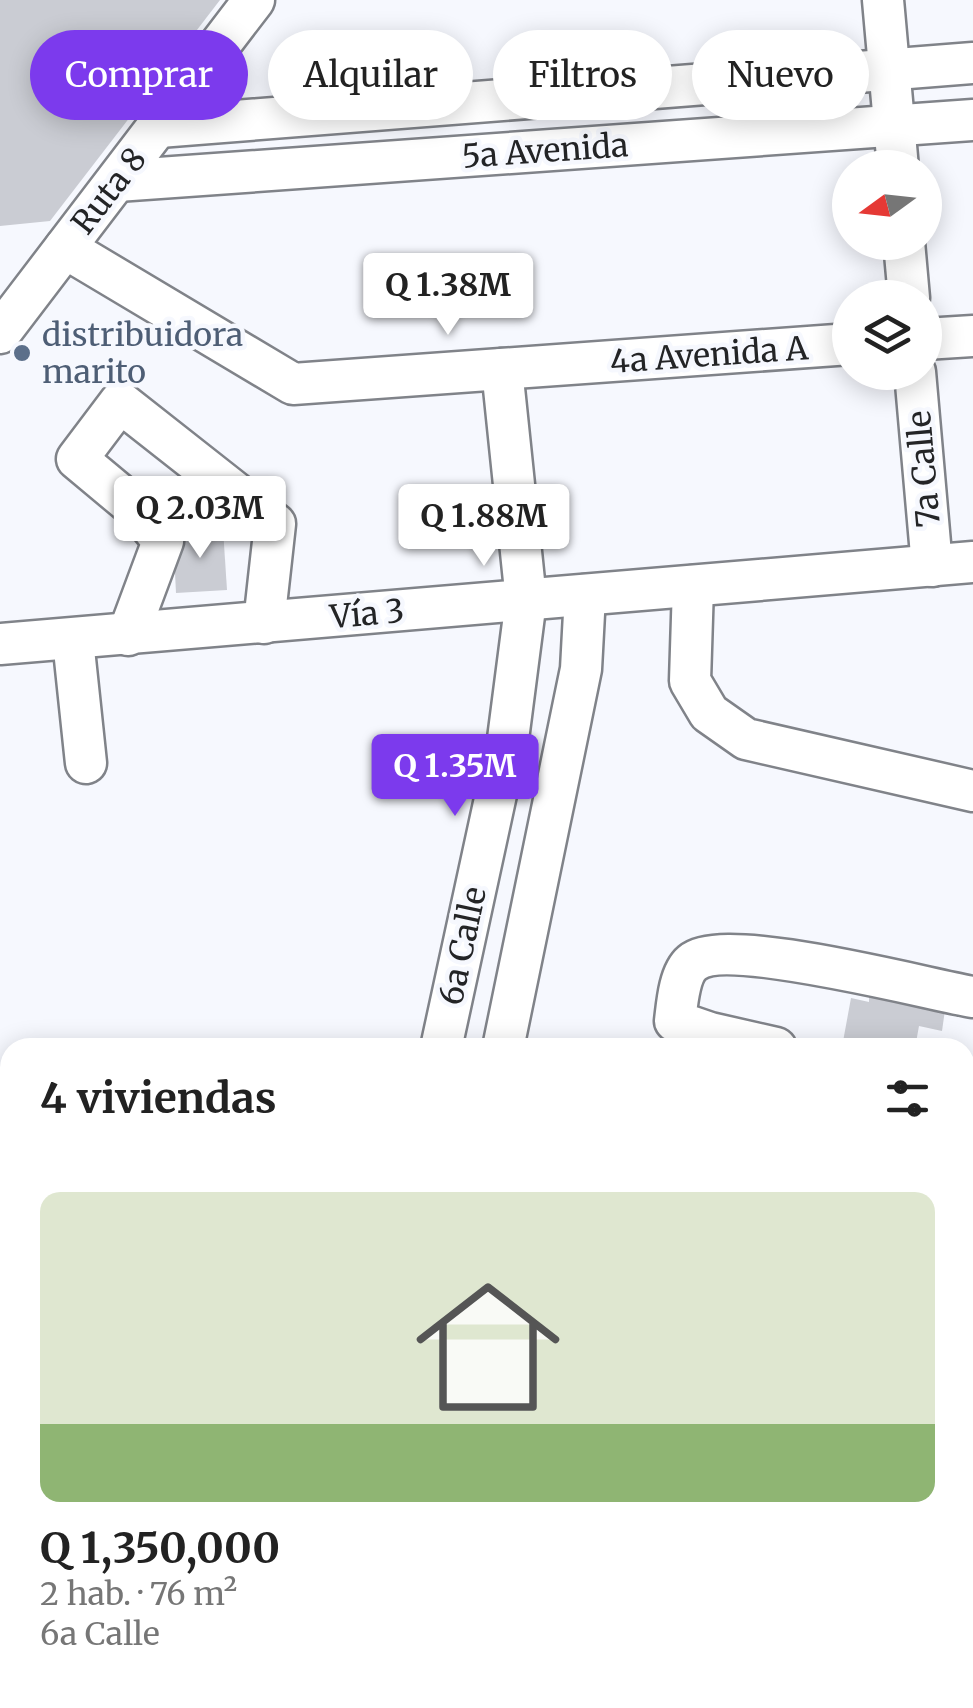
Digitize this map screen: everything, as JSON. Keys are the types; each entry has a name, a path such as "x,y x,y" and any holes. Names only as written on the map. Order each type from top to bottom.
{"street":[{"name":"Ruta 8","path":"0,333 12,291 66,248 254,0"},
{"path":"883,0 896,150"},
{"name":"5a Avenida","path":"159,126 973,63"},
{"name":"5a Avenida","path":"117,181 973,120"},
{"name":"4a Avenida A","path":"66,248 294,384 832,345"},
{"path":"942,338 973,336"},
{"name":"6a Calle","path":"444,1038 508,739 526,600 502,369"},
{"name":"7a Calle","path":"917,390 932,566"},
{"path":"128,636 164,541 136,510 77,459 120,402 275,524 264,623"},
{"name":"Vía 3","path":"0,644 973,562"},
{"path":"693,586 690,681 708,713 746,739 973,791"},
{"name":"6a Calle","path":"505,1038 582,669 585,595"},
{"path":"73,640 86,763"},
{"path":"732,1038 710,1033 672,1034 678,996 695,960 736,953 802,962 973,997"}],"building":[{"path":"0,0 220,0 197,30 30,30 30,120 128,120 50,221 0,226"},
{"path":"223,529 227,590 176,593 173,532"},
{"path":"869,996 945,1010 942,1031 919,1026 917,1038 844,1038 851,998 869,1002"}],"place":[{"name":"distribuidora marito","path":"22,353"}]}
